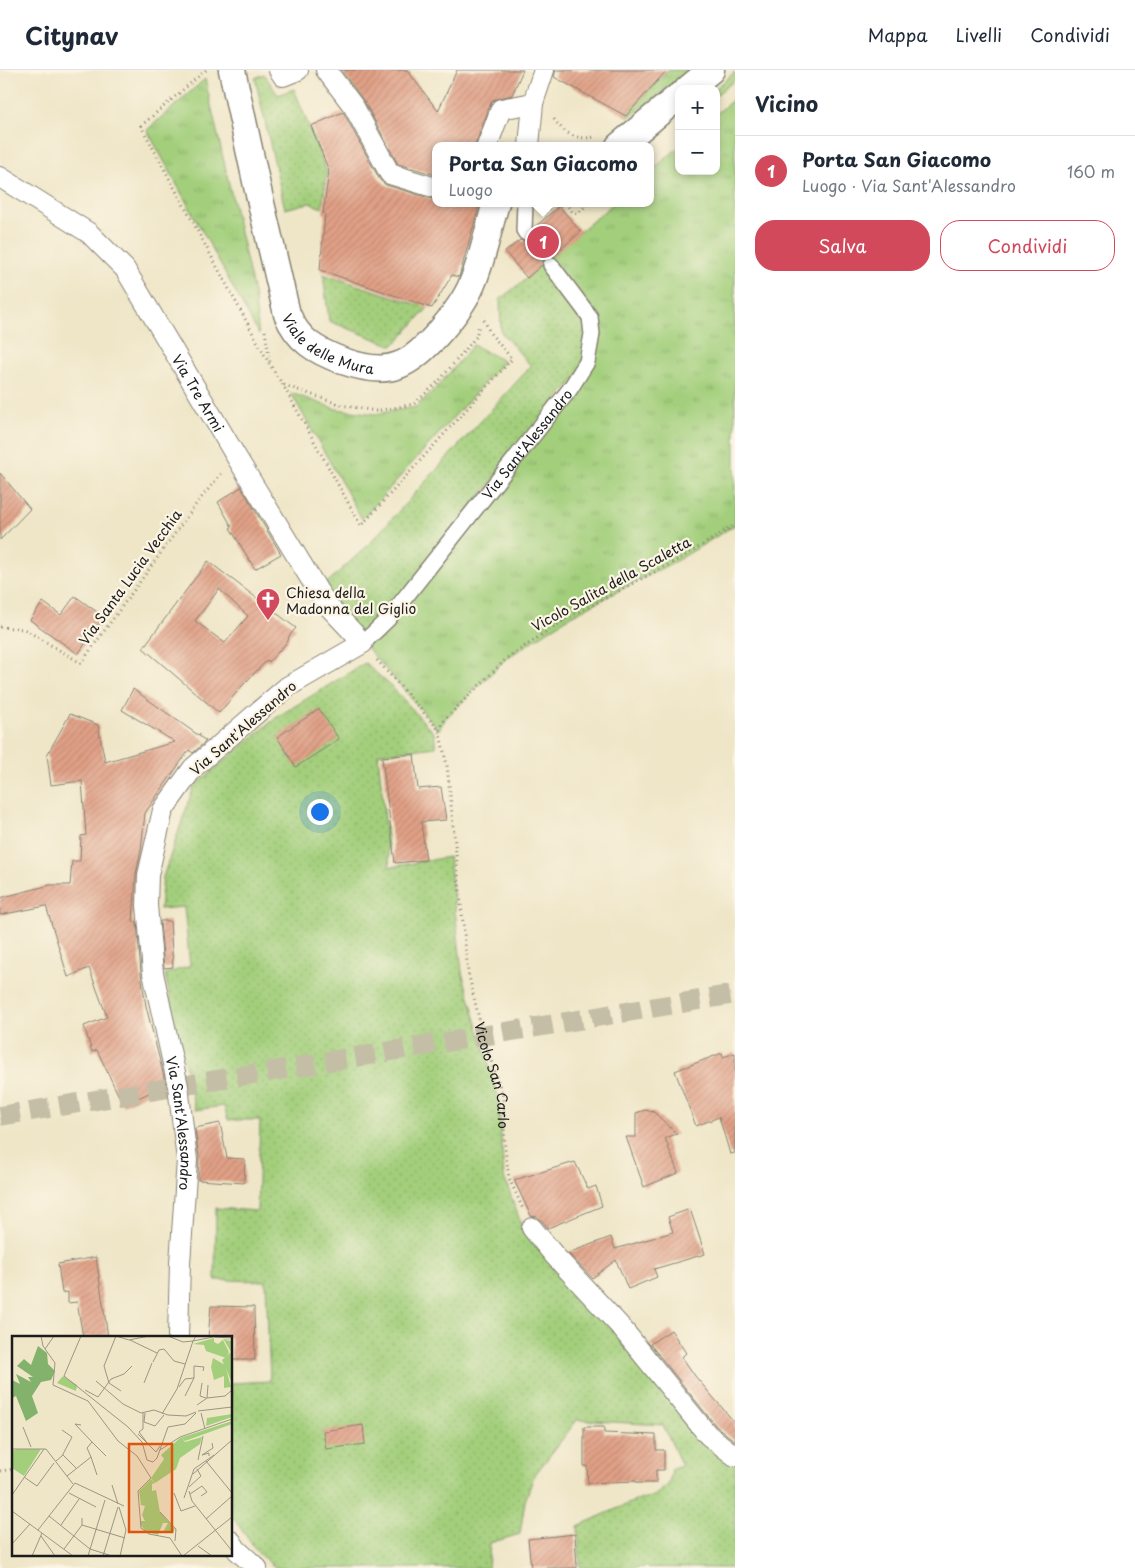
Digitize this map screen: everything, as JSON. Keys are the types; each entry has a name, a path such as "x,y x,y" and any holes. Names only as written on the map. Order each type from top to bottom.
{"street":[{"name":"Viale delle Mura","path":"232,70 256,186 287,314 292,327 301,338 323,353 351,364 384,368 400,365 425,347 456,312 468,291 477,269 495,207"},
{"path":"279,70 283,76 298,70"},
{"path":"326,70 354,107 390,174 432,187"},
{"path":"529,142 533,103 544,70"},
{"path":"693,85 711,70"},
{"path":"611,140 675,99"},
{"path":"488,142 501,108 533,103"},
{"name":"Via Tre Armi","path":"0,177 89,233 125,269 237,458 330,608 363,643"},
{"path":"525,207 524,230 526,233"},
{"name":"Via Sant'Alessandro","path":"178,1336 180,1263 187,1160 178,1086 153,973 147,905 148,876 163,810 193,768 287,687 363,643 388,619 570,389 587,362 592,334 590,317 551,265"},
{"path":"532,1228 554,1255 620,1326 708,1434 735,1456"},
{"path":"232,1542 237,1550 257,1568"}],"path":[{"path":"206,70 141,126 270,365 283,384 361,526 512,359 490,334 482,314"},
{"path":"533,103 546,106 559,127 572,136 582,139 596,137 611,140"},
{"path":"568,207 573,213 578,213 585,207"},
{"name":"Via Santa Lucia Vecchia","path":"0,627 24,629 81,664 214,481 237,458"},
{"name":"Vicolo Salita della Scaletta","path":"439,730 445,720 507,658 570,617 683,557 735,525"},
{"name":"Vicolo San Carlo","path":"363,643 439,730 447,765 468,972 484,1040 503,1096 508,1178 532,1228"}],"green space":[{"path":"668,70 691,70 628,118 626,116"},
{"path":"735,72 735,80 720,92 720,85"},
{"path":"264,74 278,95 294,89 327,172 322,208 309,203 285,209 255,78"},
{"path":"205,79 254,293 259,335 147,130"},
{"path":"735,98 735,525 683,557 569,617 507,658 445,719 439,730 363,643 570,389 547,259 609,207 654,207 654,168 675,150 675,175 720,175 720,111"},
{"path":"547,259 590,317 587,362 363,643 318,591 366,547 531,366 501,332 500,299 527,278"},
{"path":"323,274 428,308 393,346 329,321"},
{"path":"473,345 504,361 362,519 291,393 336,409 375,414 416,407 441,383"},
{"path":"365,663 392,687 434,733 436,747 378,754 390,867 449,857 462,972 498,1096 504,1177 523,1229 735,1463 735,1568 580,1567 578,1526 634,1501 654,1496 669,1484 672,1469 682,1466 663,1425 577,1420 534,1476 525,1501 520,1534 490,1543 488,1568 276,1568 259,1554 232,1516 232,1383 270,1381 266,1281 215,1280 216,1208 257,1211 260,1120 228,1120 224,1106 195,1110 165,974 190,966 184,907 160,909 163,877 194,786 277,717"}],"building":[{"path":"341,70 407,70 438,111 457,70 523,70 512,95 492,100 476,142 432,142 432,174 398,164 364,101"},
{"path":"556,70 667,70 626,116 554,77"},
{"path":"343,112 380,180 386,185 432,199 432,207 479,207 459,277 452,275 432,308 320,270 325,214 323,213 329,171 311,126"},
{"path":"560,207 581,232 553,256 545,258 542,265 527,278 505,252 520,240 526,242 532,240 535,233 534,228"},
{"path":"0,473 30,509 0,540"},
{"path":"241,487 281,554 255,569 230,528 232,527 218,502"},
{"path":"208,561 296,628 289,636 288,641 269,662 267,660 219,713 143,648","holes":["219,589 248,616 225,643 195,621"]},
{"path":"75,596 104,617 78,654 30,620 43,602 61,615"},
{"path":"133,689 198,735 200,734 199,736 206,741 193,753 189,750 145,813 136,874 133,922 137,922 141,974 146,1006 166,1085 123,1105 97,1050 92,1052 84,1026 107,1017 89,968 68,977 46,906 0,915 0,898 50,885 70,885 72,861 80,861 81,836 86,835 82,781 51,785 47,755 70,714 98,725 105,762 175,742 122,710"},
{"path":"319,709 339,739 296,767 277,737"},
{"path":"414,754 418,789 441,787 446,820 421,822 426,860 395,863 382,757"},
{"path":"160,921 170,921 173,967 164,968"},
{"path":"722,1053 723,1057 735,1053 735,1153 730,1154 719,1117 696,1126 675,1071"},
{"path":"645,1110 654,1112 677,1134 665,1138 678,1173 644,1187 626,1137 636,1137 636,1113"},
{"path":"220,1123 227,1158 245,1159 244,1183 198,1180 199,1157 195,1128"},
{"path":"575,1162 588,1189 596,1186 602,1206 548,1228 537,1217 531,1216 514,1180"},
{"path":"690,1209 705,1254 654,1269 657,1277 628,1289 616,1260 592,1278 568,1253 611,1237 615,1249 673,1232 668,1217"},
{"path":"96,1257 108,1336 83,1336 77,1302 68,1303 68,1292 62,1293 58,1264"},
{"path":"211,1306 254,1307 255,1360 232,1360 232,1336 208,1336"},
{"path":"671,1330 686,1353 682,1357 695,1376 735,1423 735,1441 716,1426 650,1344"},
{"path":"363,1425 365,1444 326,1449 323,1431"},
{"path":"584,1427 604,1427 604,1433 656,1435 656,1450 664,1450 664,1470 656,1470 656,1483 636,1483 636,1481 588,1483 587,1466 584,1466"},
{"path":"575,1534 577,1568 531,1568 528,1539"}],"tunnel":[{"path":"526,233 551,265"},
{"path":"0,1116 735,994"}],"place":[{"name":"Porta San Giacomo","path":"543,242"},
{"name":"Chiesa della Madonna del Giglio","path":"268,621"}]}
